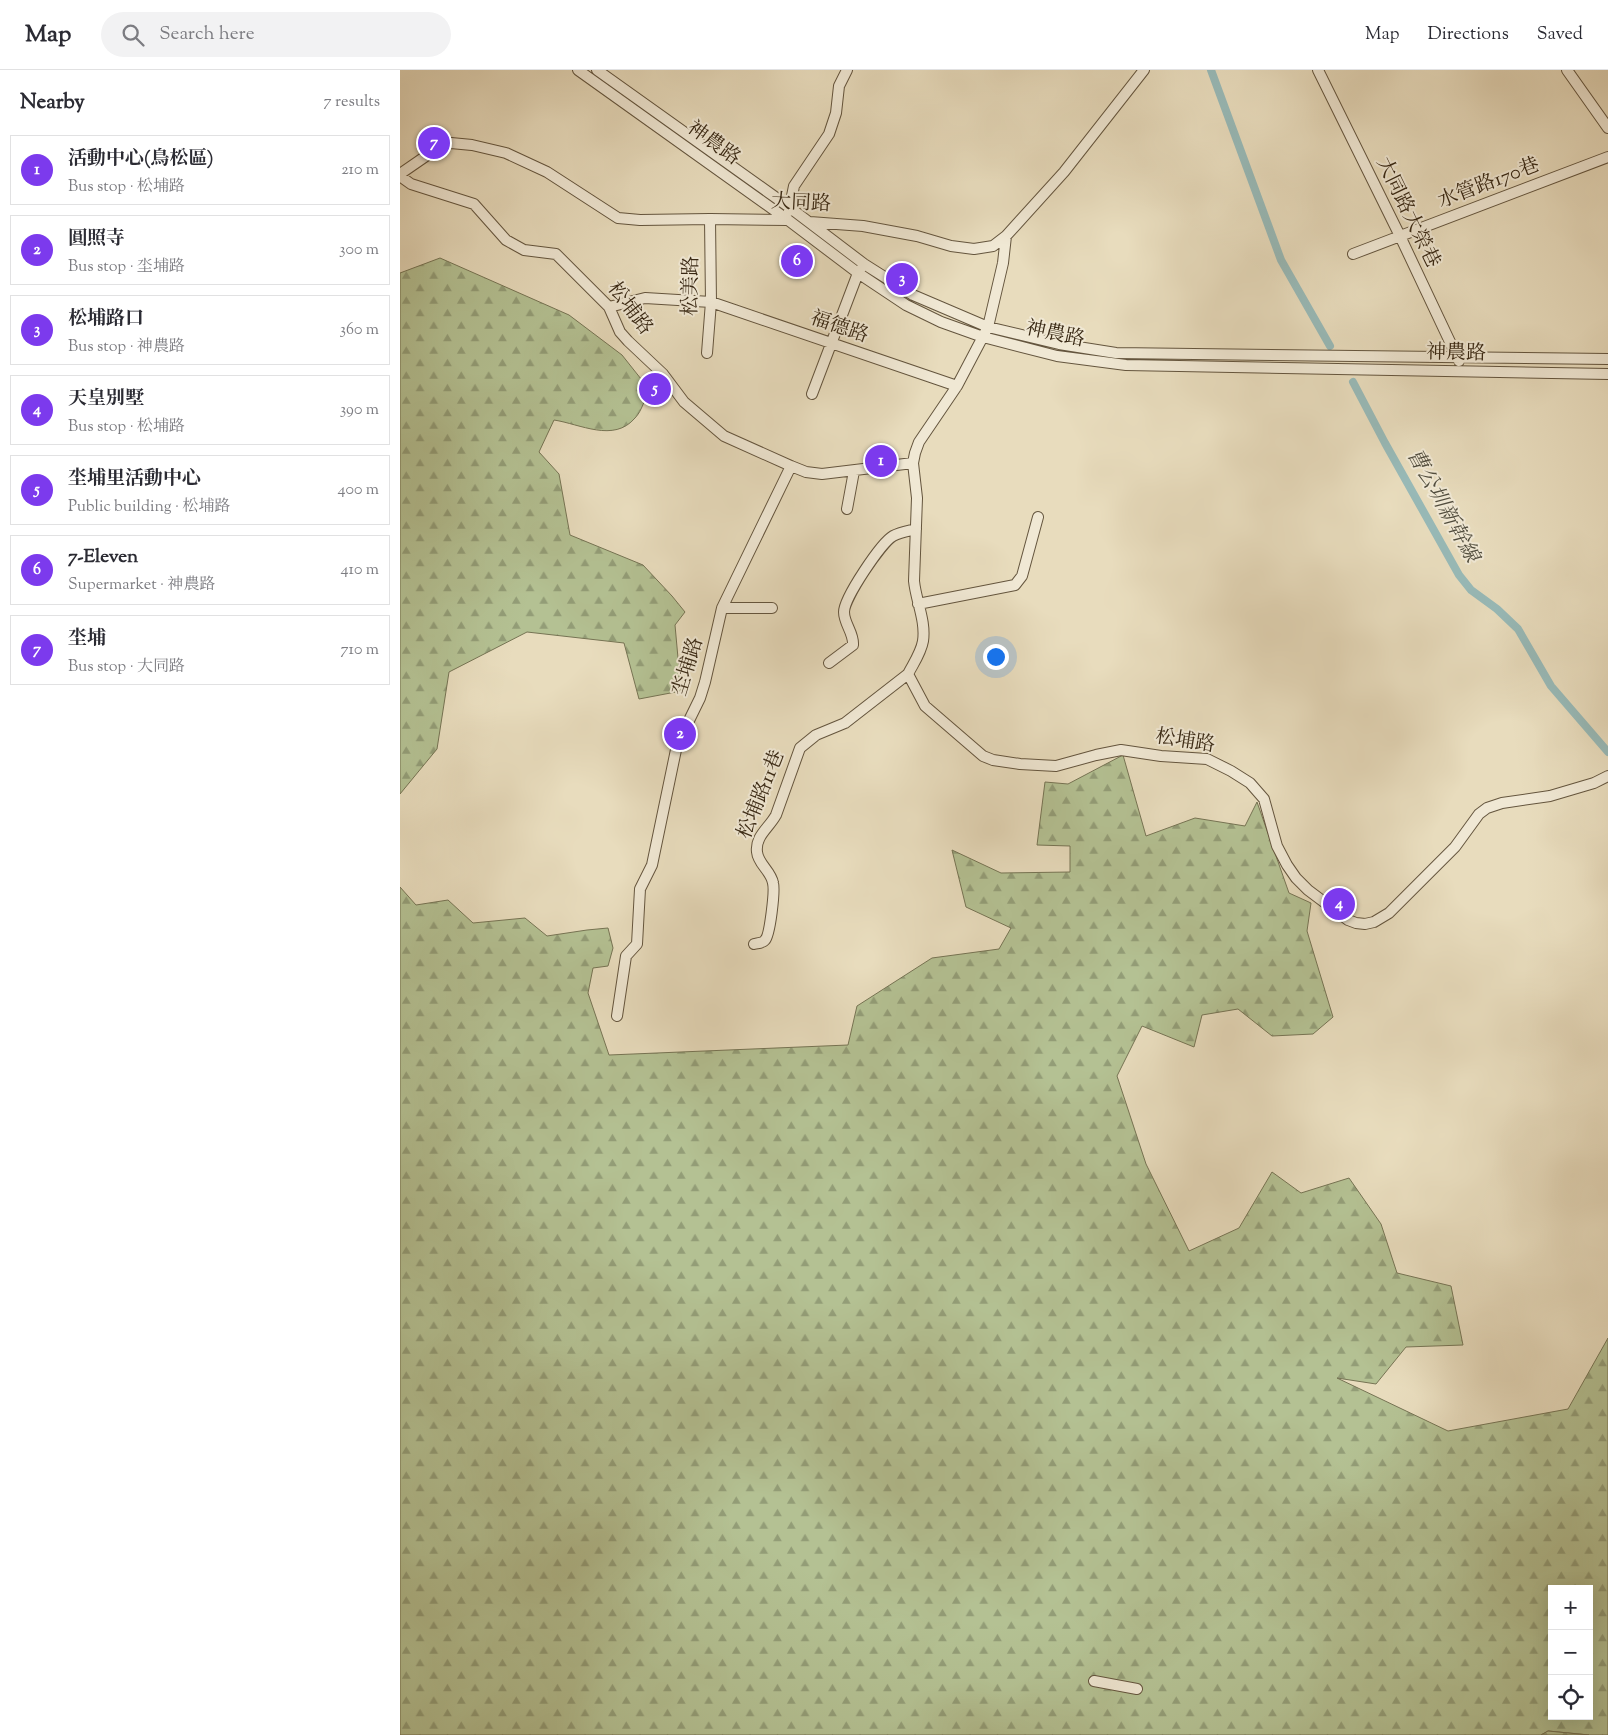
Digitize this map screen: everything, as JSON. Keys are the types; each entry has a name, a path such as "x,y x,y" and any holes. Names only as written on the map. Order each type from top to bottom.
{"street":[{"name":"神農路","path":"578,70 788,220 858,273 906,306 941,322 985,332 1116,353 1608,359"},
{"name":"神農路","path":"596,70 789,207 864,264 913,295 985,332 1057,356 1126,365 1608,374"},
{"path":"788,220 794,186 829,134 836,113 838,86 847,70"},
{"name":"大同路","path":"400,175 442,145 451,143 472,145 506,153 547,172 618,218 640,220 788,220 863,226 918,236 951,246 974,249 993,246 1006,236 1064,172 1144,70"},
{"name":"大同路大榮巷","path":"1318,70 1400,236 1463,371"},
{"path":"1567,70 1608,128"},
{"name":"水管路170巷","path":"1354,254 1608,157"},
{"name":"松埔路","path":"400,175 412,184 474,204 506,240 524,250 556,254 609,307 620,332 663,374 684,402 724,436 806,472 822,474 913,463"},
{"name":"松美路","path":"707,353 711,302 710,219"},
{"path":"908,674 919,653 923,641 924,628 914,581 917,498 913,463 919,442 957,386 985,332 1003,263 1006,236"},
{"path":"812,394 858,273 864,264"},
{"name":"福德路","path":"609,307 644,298 711,302 957,386"},
{"name":"坔埔路","path":"617,1016 626,956 637,944 640,889 652,865 678,745 700,698 722,608 791,466"},
{"path":"847,508 854,471"},
{"path":"918,604 1015,586 1022,576 1038,517"},
{"path":"830,663 853,645 853,637 844,615 844,607 858,582 886,542 894,535 916,530"},
{"path":"722,608 772,608"},
{"name":"松埔路","path":"908,674 925,706 984,756 993,760 1056,766 1121,750 1161,756 1207,759 1231,771 1250,783 1264,799 1278,846 1296,878 1308,890 1341,915 1356,923 1374,922 1388,913 1455,847 1479,814 1487,808 1502,803 1550,796 1608,776"},
{"name":"松埔路11巷","path":"754,944 764,942 766,939 771,916 774,883 759,860 756,851 758,841 762,832 772,823 776,815 800,748 816,735 845,723 908,674"},
{"path":"1094,1681 1138,1689"}],"green space":[{"path":"440,258 569,315 622,355 649,389 640,412 627,425 617,429 607,431 596,430 554,420 539,452 559,474 570,535 643,565 685,612 675,625 681,691 639,699 624,643 527,632 449,672 437,749 400,794 400,273"},
{"path":"1123,755 1146,836 1195,818 1245,826 1257,802 1289,893 1311,903 1307,931 1333,1017 1313,1034 1272,1036 1238,1009 1202,1015 1194,1047 1142,1026 1117,1076 1146,1164 1189,1251 1239,1228 1272,1172 1301,1193 1349,1178 1381,1224 1397,1273 1451,1286 1463,1345 1406,1347 1376,1384 1337,1378 1448,1431 1568,1409 1608,1338 1608,1735 1548,1731 1541,1735 400,1735 400,887 416,905 448,900 473,923 525,918 547,936 608,928 613,948 608,966 593,968 588,993 609,1055 848,1045 857,1006 932,958 999,949 1011,928 966,907 952,850 1001,873 1070,872 1070,846 1037,845 1045,782 1068,784"},
{"path":"1548,1731 1589,1735 1541,1735"}],"waterway":[{"name":"曹公圳新幹線","path":"1211,70 1281,260 1330,346"},
{"name":"曹公圳新幹線","path":"1353,382 1459,575 1471,590 1497,609 1518,629 1551,686 1608,752"}],"place":[{"name":"坔埔","path":"434,143"},
{"name":"7-Eleven","path":"797,261"},
{"name":"松埔路口","path":"902,279"},
{"name":"坔埔里活動中心","path":"655,389"},
{"name":"活動中心(鳥松區)","path":"881,461"},
{"name":"圓照寺","path":"680,734"},
{"name":"天皇別墅","path":"1339,904"}]}
